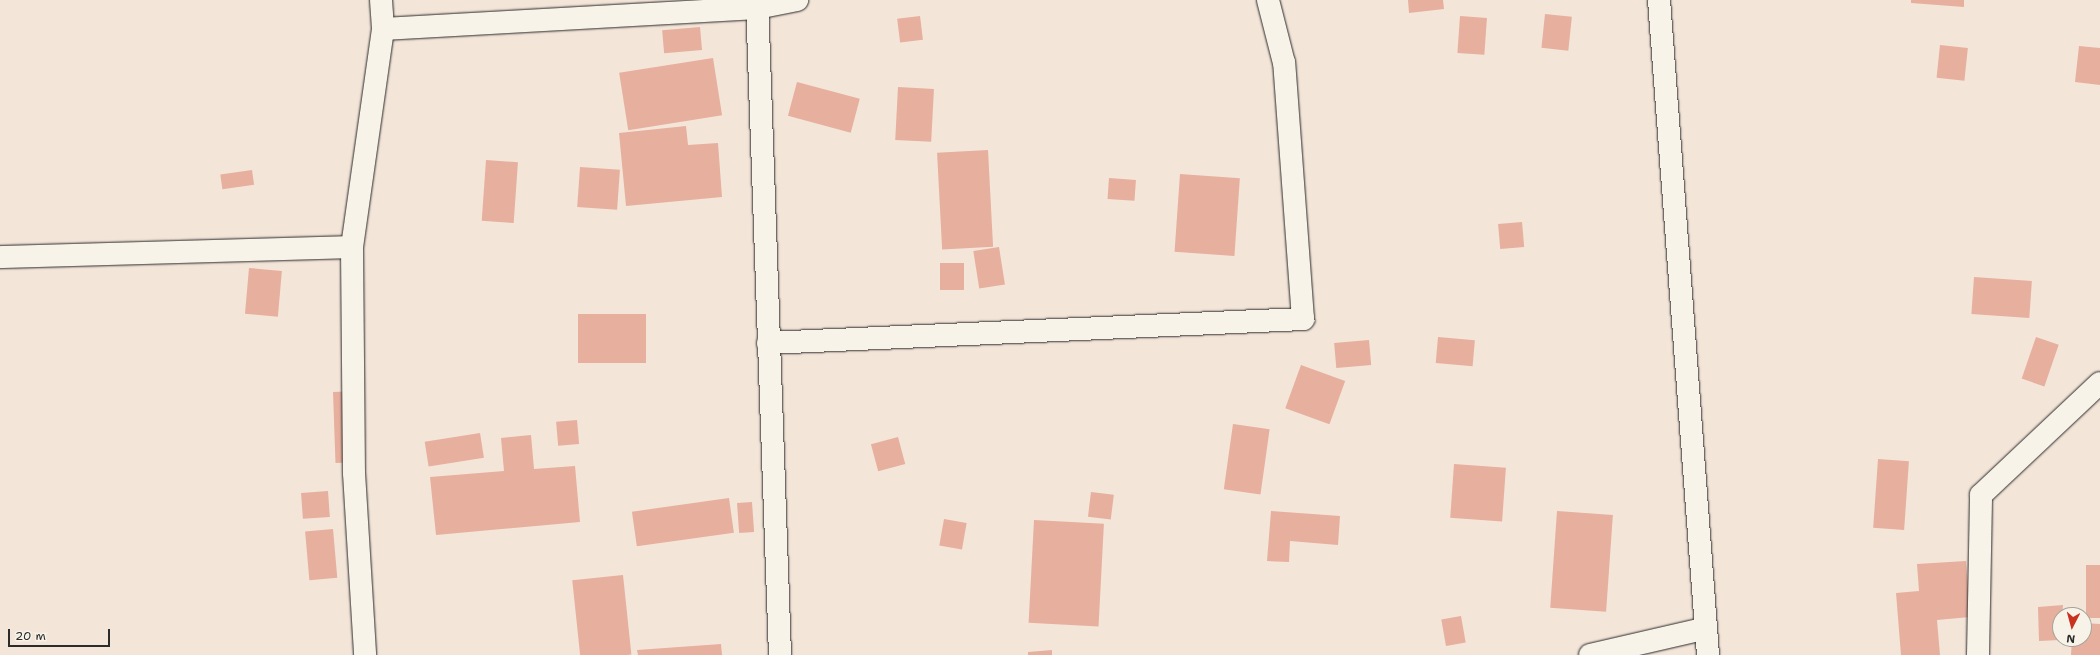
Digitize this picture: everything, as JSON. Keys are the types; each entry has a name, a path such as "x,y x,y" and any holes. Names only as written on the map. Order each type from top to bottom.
{"street":[{"path":"366,655 354,473 352,247 383,29 381,0"},
{"path":"383,29 797,0"},
{"path":"768,343 1303,319 1284,63 1268,0"},
{"path":"1659,0 1679,247 1703,629 1708,655"},
{"path":"757,4 780,655"},
{"path":"0,257 352,247"},
{"path":"1978,655 1981,495 2100,383"},
{"path":"1590,655 1703,629"}],"building":[{"path":"1408,0 1443,0 1444,9 1409,13"},
{"path":"1911,0 1964,0 1964,7 1911,3"},
{"path":"1545,14 1572,17 1568,51 1541,48"},
{"path":"920,16 923,40 900,43 897,19"},
{"path":"1460,16 1487,18 1484,55 1457,53"},
{"path":"700,27 702,50 664,53 662,30"},
{"path":"1940,45 1968,48 1964,81 1937,78"},
{"path":"2079,46 2100,48 2100,85 2075,82"},
{"path":"713,58 722,115 628,130 619,73"},
{"path":"797,82 860,99 851,133 788,116"},
{"path":"898,87 934,89 931,142 895,140"},
{"path":"686,126 688,145 718,143 722,197 626,206 619,133"},
{"path":"988,150 993,247 942,250 937,153"},
{"path":"486,160 518,162 514,223 482,221"},
{"path":"580,167 620,170 617,210 577,207"},
{"path":"252,170 254,185 222,189 220,174"},
{"path":"1180,174 1240,178 1234,256 1175,252"},
{"path":"1109,178 1136,180 1134,201 1108,199"},
{"path":"1522,222 1524,247 1500,249 1498,224"},
{"path":"999,247 1005,285 979,289 973,251"},
{"path":"940,263 964,263 964,290 940,290"},
{"path":"249,268 282,271 278,317 245,314"},
{"path":"1974,277 2032,281 2029,318 1971,314"},
{"path":"578,314 646,314 646,363 578,363"},
{"path":"1438,337 1475,340 1473,366 1436,363"},
{"path":"2036,337 2059,345 2044,386 2022,379"},
{"path":"1369,340 1371,365 1336,368 1334,343"},
{"path":"1301,365 1345,381 1329,424 1285,408"},
{"path":"361,391 363,462 335,463 333,392"},
{"path":"577,420 579,444 558,446 556,422"},
{"path":"1233,424 1270,429 1260,495 1224,489"},
{"path":"480,433 484,458 429,466 425,442"},
{"path":"531,435 534,469 575,466 580,522 436,535 430,477 504,471 501,438"},
{"path":"898,437 905,464 878,471 871,444"},
{"path":"1878,459 1909,461 1904,530 1873,528"},
{"path":"1454,464 1506,468 1502,521 1450,518"},
{"path":"328,491 330,517 303,519 301,493"},
{"path":"1091,492 1114,495 1111,520 1088,517"},
{"path":"729,498 734,533 637,546 632,512"},
{"path":"752,502 754,532 739,533 737,503"},
{"path":"1271,511 1340,516 1338,545 1290,541 1289,562 1267,561"},
{"path":"1557,511 1613,515 1606,612 1550,608"},
{"path":"944,519 967,523 962,550 939,546"},
{"path":"1034,520 1104,524 1099,627 1029,623"},
{"path":"333,529 337,578 309,580 305,531"},
{"path":"1966,561 1970,617 1937,620 1940,655 1901,655 1896,593 1919,591 1917,564"},
{"path":"2086,565 2100,565 2100,618 2092,618 2092,607 2086,607"},
{"path":"623,575 631,655 580,655 572,580"},
{"path":"2063,605 2063,607 2052,607 2052,640 2039,641 2038,607"},
{"path":"1461,616 1466,643 1446,646 1441,619"},
{"path":"2092,624 2100,624 2100,655 2071,655 2072,647 2092,647"},
{"path":"721,644 722,655 638,655 637,650"},
{"path":"1052,650 1052,655 1028,655 1028,652"}]}
